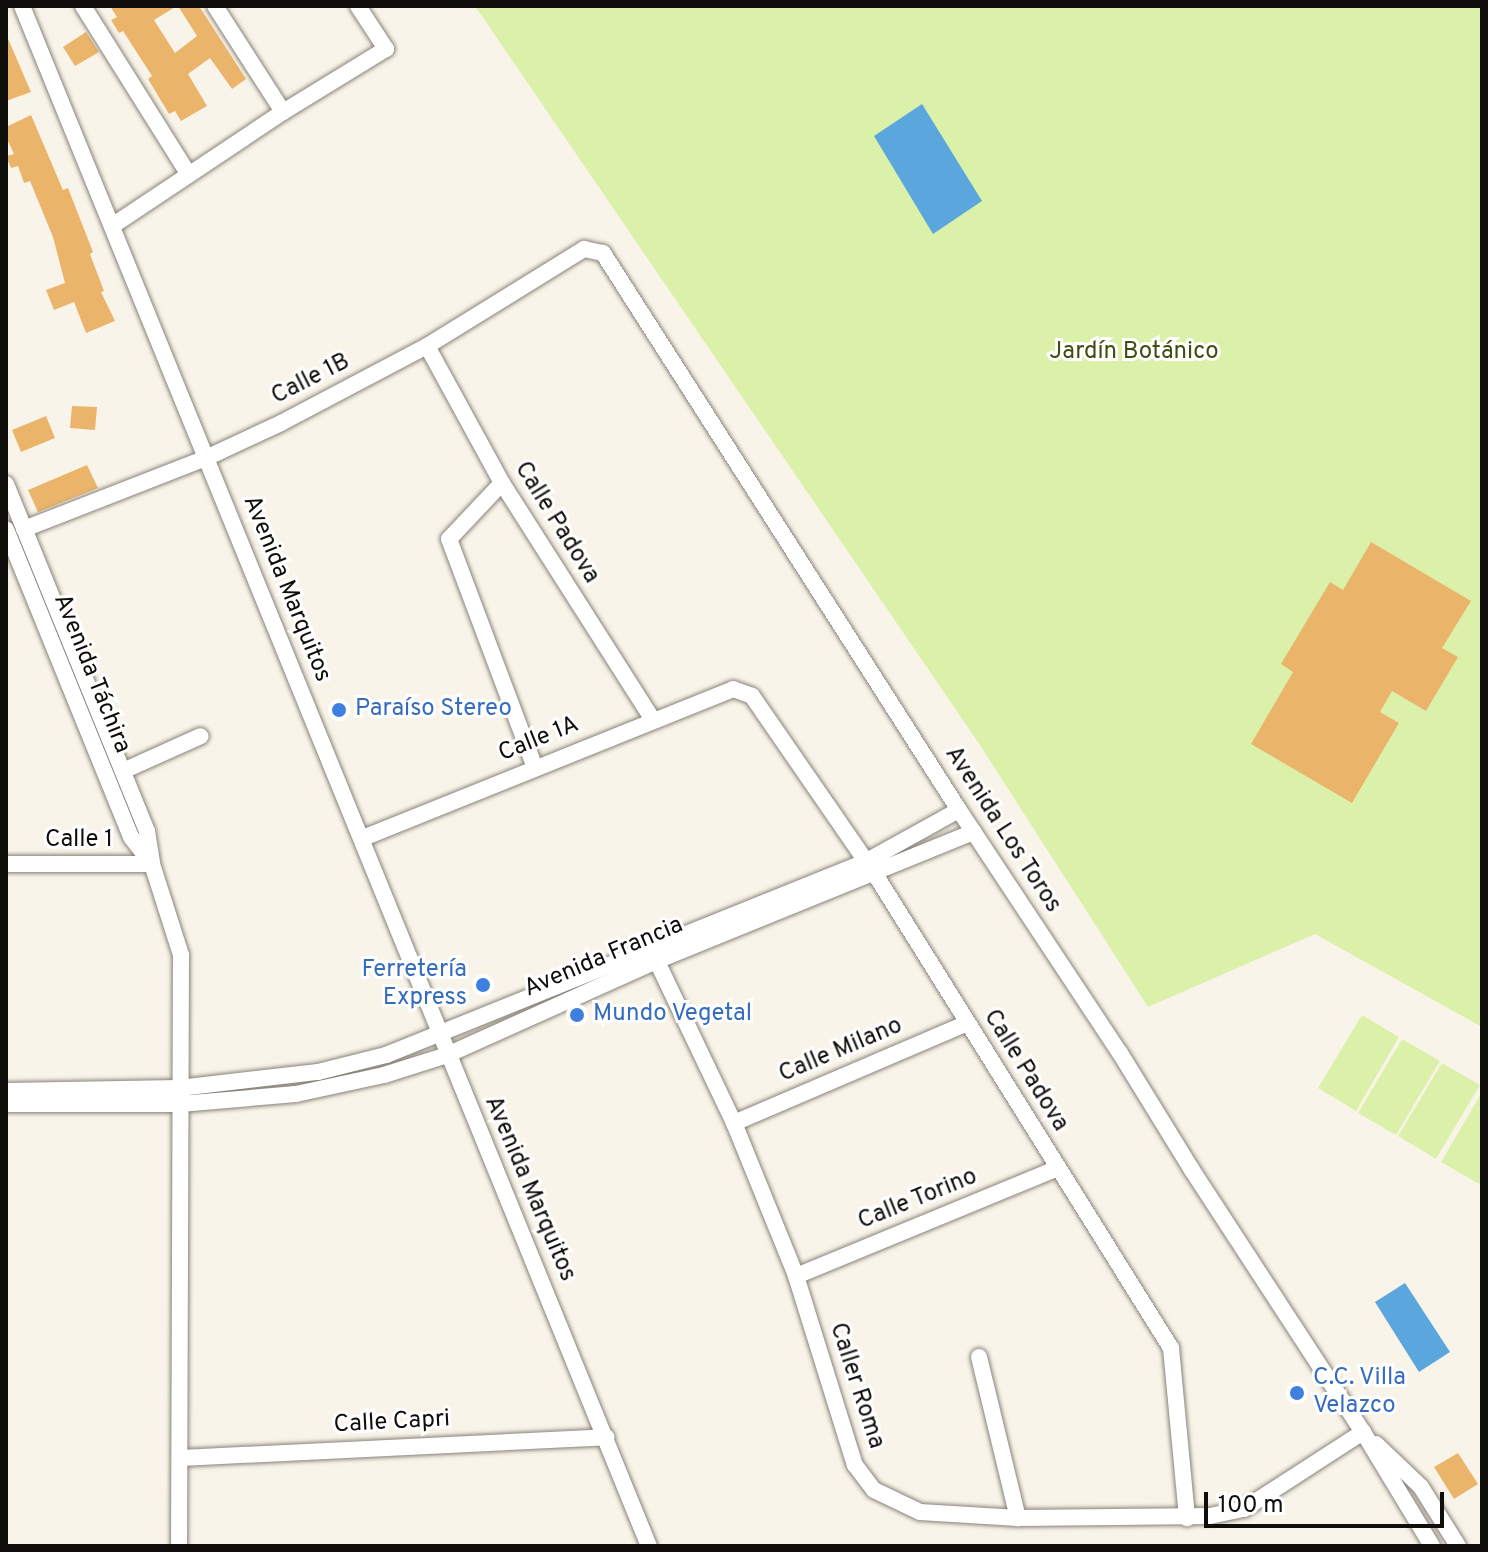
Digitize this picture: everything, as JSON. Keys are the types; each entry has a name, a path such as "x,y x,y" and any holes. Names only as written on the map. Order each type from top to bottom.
{"street":[{"name":"Avenida Marquitos","path":"22,6 649,1546"},
{"path":"83,6 189,175"},
{"path":"215,6 283,112"},
{"path":"112,226 283,112 386,49 358,6"},
{"name":"Calle 1B","path":"24,529 206,458 427,346 584,249 603,253"},
{"name":"Avenida Los Toros","path":"603,253 959,810 1363,1432"},
{"name":"Calle Padova","path":"427,346 502,483 653,720"},
{"path":"502,483 449,539 535,768"},
{"path":"6,484 123,771 139,834 152,864 181,955 179,1546"},
{"name":"Avenida Táchira","path":"6,529 139,834"},
{"name":"Calle Padova","path":"733,689 752,696 870,868 1171,1348 1187,1518"},
{"name":"Calle 1A","path":"363,838 733,689"},
{"path":"123,771 201,736"},
{"name":"Avenida Francia","path":"870,868 959,810"},
{"name":"Avenida Francia","path":"6,1091 180,1096 318,1072 386,1055 653,955 870,868 974,832"},
{"name":"Calle 1","path":"6,864 152,864"},
{"name":"Avenida Francia","path":"6,1104 296,1094 384,1075 447,1055 653,955"},
{"name":"Caller Roma","path":"653,955 734,1123 796,1276 855,1465 874,1490 920,1512 1018,1518 1187,1518 1244,1509 1363,1432"},
{"name":"Calle Milano","path":"734,1123 967,1023"},
{"name":"Calle Torino","path":"796,1276 1058,1168"},
{"path":"979,1357 1018,1518"},
{"path":"1363,1432 1432,1546"},
{"path":"1363,1432 1421,1487 1458,1546"},
{"name":"Calle Capri","path":"181,1458 606,1437"}],"green space":[{"name":"Jardín Botánico","path":"475,6 1482,6 1482,1027 1315,934 1148,1007 980,745"},
{"path":"1362,1015 1399,1037 1356,1111 1318,1088"},
{"path":"1402,1039 1440,1061 1396,1135 1358,1113"},
{"path":"1442,1063 1480,1085 1436,1159 1398,1136"},
{"path":"1482,1092 1482,1179 1479,1184 1441,1162"}],"water":[{"path":"922,104 982,201 933,234 874,136"},
{"path":"1405,1283 1450,1352 1419,1372 1375,1302"}],"building":[{"path":"110,6 177,6 154,20 175,53 197,36 178,6 199,6 246,79 232,89 210,58 188,74 207,106 181,121 175,111 169,114 148,79 152,76 123,31 119,33 111,20 117,17"},
{"path":"86,32 99,52 75,66 63,47"},
{"path":"6,34 31,92 6,101"},
{"path":"31,115 63,190 68,188 93,252 90,254 104,291 101,292 115,321 86,333 74,302 54,310 46,290 65,283 53,237 30,181 24,183 18,166 11,168 6,156 14,154 6,137 6,127"},
{"path":"72,406 97,407 95,430 70,428"},
{"path":"46,416 55,438 21,452 12,430"},
{"path":"87,465 98,488 38,512 28,490"},
{"path":"1371,542 1471,601 1442,648 1458,657 1426,711 1392,691 1380,712 1399,723 1352,803 1251,744 1293,672 1281,664 1330,582 1343,590"},
{"path":"1458,1453 1478,1484 1454,1499 1434,1467"}],"place":[{"name":"Paraíso Stereo","path":"339,710"},
{"name":"Ferretería Express","path":"483,985"},
{"name":"Mundo Vegetal","path":"577,1015"},
{"name":"C.C. Villa Velazco","path":"1297,1393"}]}
